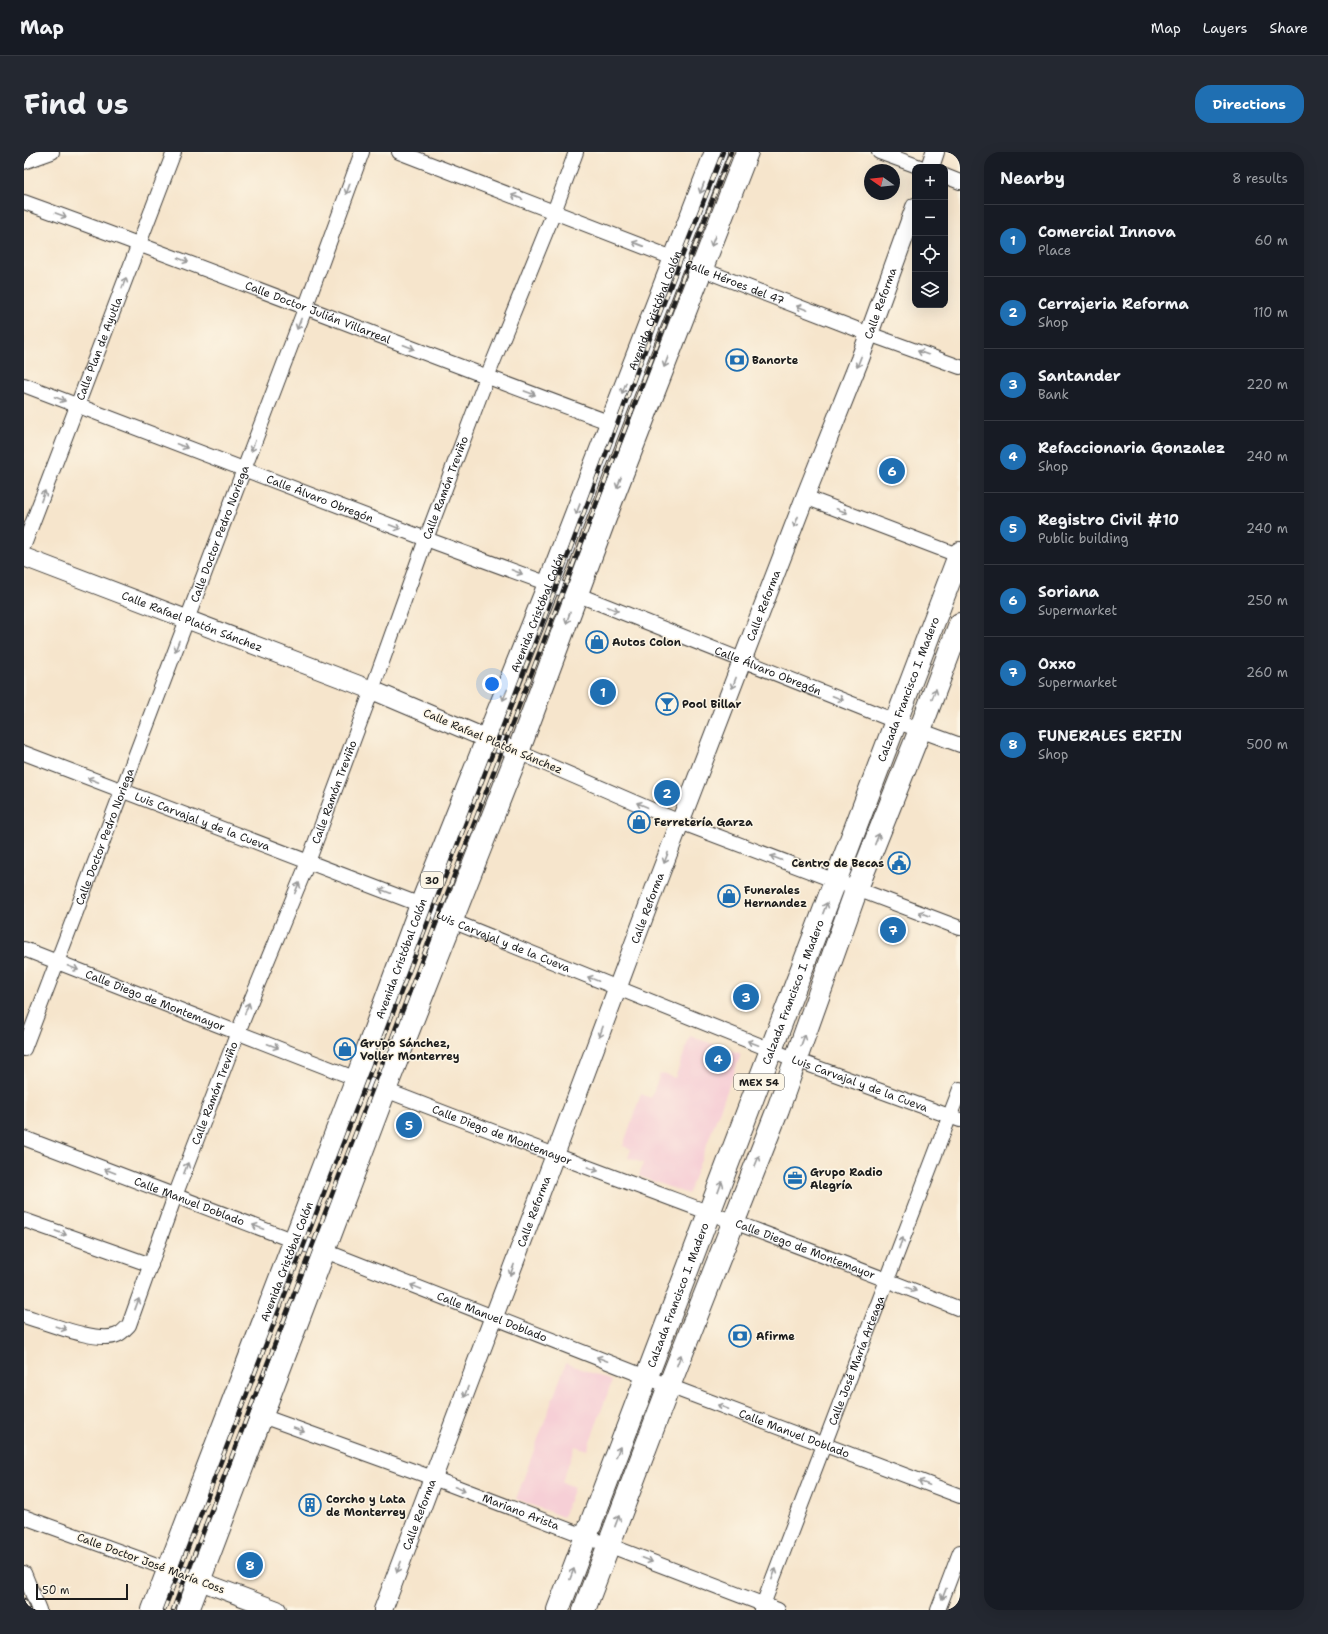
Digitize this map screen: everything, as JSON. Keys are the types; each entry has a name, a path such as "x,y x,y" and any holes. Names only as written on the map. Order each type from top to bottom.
{"main road":[{"name":"Avenida Cristóbal Colón","path":"153,1610 357,1078 421,905 549,584 716,152"},
{"path":"188,1610 390,1077 452,922 489,821 518,752 576,594 747,152"},
{"name":"Calzada Francisco I. Madero","path":"558,1610 895,721 960,555"},
{"name":"MEX 54","path":"584,1610 669,1386 796,1060 857,888 920,730 960,624"}],"street":[{"path":"24,162 52,152"},
{"name":"Calle Plan de Ayutla","path":"24,545 174,152"},
{"name":"Calle Doctor Pedro Noriega","path":"24,1049 306,306 362,152"},
{"name":"Calle Héroes del 47","path":"399,152 702,270 960,367"},
{"name":"Calle Ramón Treviño","path":"24,1316 85,1335 103,1337 117,1336 129,1325 175,1196 238,1032 308,862 487,377 554,212 576,152"},
{"path":"879,152 912,164"},
{"path":"931,164 936,152"},
{"path":"948,177 960,182"},
{"name":"Calle Doctor Julián Villarreal","path":"24,202 139,243 306,306 487,377 611,423"},
{"name":"Calle Reforma","path":"383,1610 680,822 869,334 912,215"},
{"name":"Calle Álvaro Obregón","path":"24,385 426,539 576,594 895,721 960,745"},
{"path":"805,497 960,555"},
{"name":"Calle Rafael Platón Sánchez","path":"24,557 372,690 488,738 680,822 960,928"},
{"name":"Luis Carvajal y de la Cueva","path":"24,753 421,905 452,922 796,1060 955,1118"},
{"name":"Calle Diego de Montemayor","path":"24,949 386,1090 555,1155 710,1212 960,1309"},
{"name":"Calle José María Arteaga","path":"762,1607 886,1280 955,1118 960,1089"},
{"name":"Calle Manuel Doblado","path":"24,1138 294,1241 325,1250 669,1386 960,1496"},
{"path":"24,1220 150,1265"},
{"name":"Mariano Arista","path":"262,1416 433,1478 608,1545 762,1607 778,1610"},
{"name":"Calle Doctor José María Coss","path":"24,1517 200,1580 277,1610"},
{"path":"938,1610 960,1552"},
{"path":"24,1573 40,1610"}],"shaded area":[{"path":"690,1036 741,1054 688,1194 639,1176 643,1163 628,1158 631,1149 623,1146 641,1094 651,1098 660,1073 675,1078"},
{"path":"566,1363 612,1381 587,1450 575,1446 562,1482 574,1487 563,1517 516,1499"}],"railway":[{"path":"164,1610 544,619 639,366 723,152"},
{"path":"173,1610 731,152"},
{"path":"24,1600 28,1610"}],"place":[{"name":"Banorte","path":"737,360"},
{"name":"Soriana","path":"892,471"},
{"name":"Autos Colon","path":"597,642"},
{"name":"Comercial Innova","path":"603,692"},
{"name":"Pool Billar","path":"667,704"},
{"name":"Cerrajeria Reforma","path":"667,793"},
{"name":"Ferretería Garza","path":"639,822"},
{"name":"Centro de Becas","path":"899,863"},
{"name":"Funerales Hernandez","path":"729,896"},
{"name":"Oxxo","path":"893,930"},
{"name":"Santander","path":"746,997"},
{"name":"Grupo Sánchez, Voller Monterrey","path":"345,1049"},
{"name":"Refaccionaria Gonzalez","path":"718,1059"},
{"name":"Registro Civil #10","path":"409,1125"},
{"name":"Grupo Radio Alegría","path":"795,1178"},
{"name":"Afirme","path":"740,1336"},
{"name":"Corcho y Lata de Monterrey","path":"310,1505"},
{"name":"FUNERALES ERFIN","path":"250,1565"}]}
